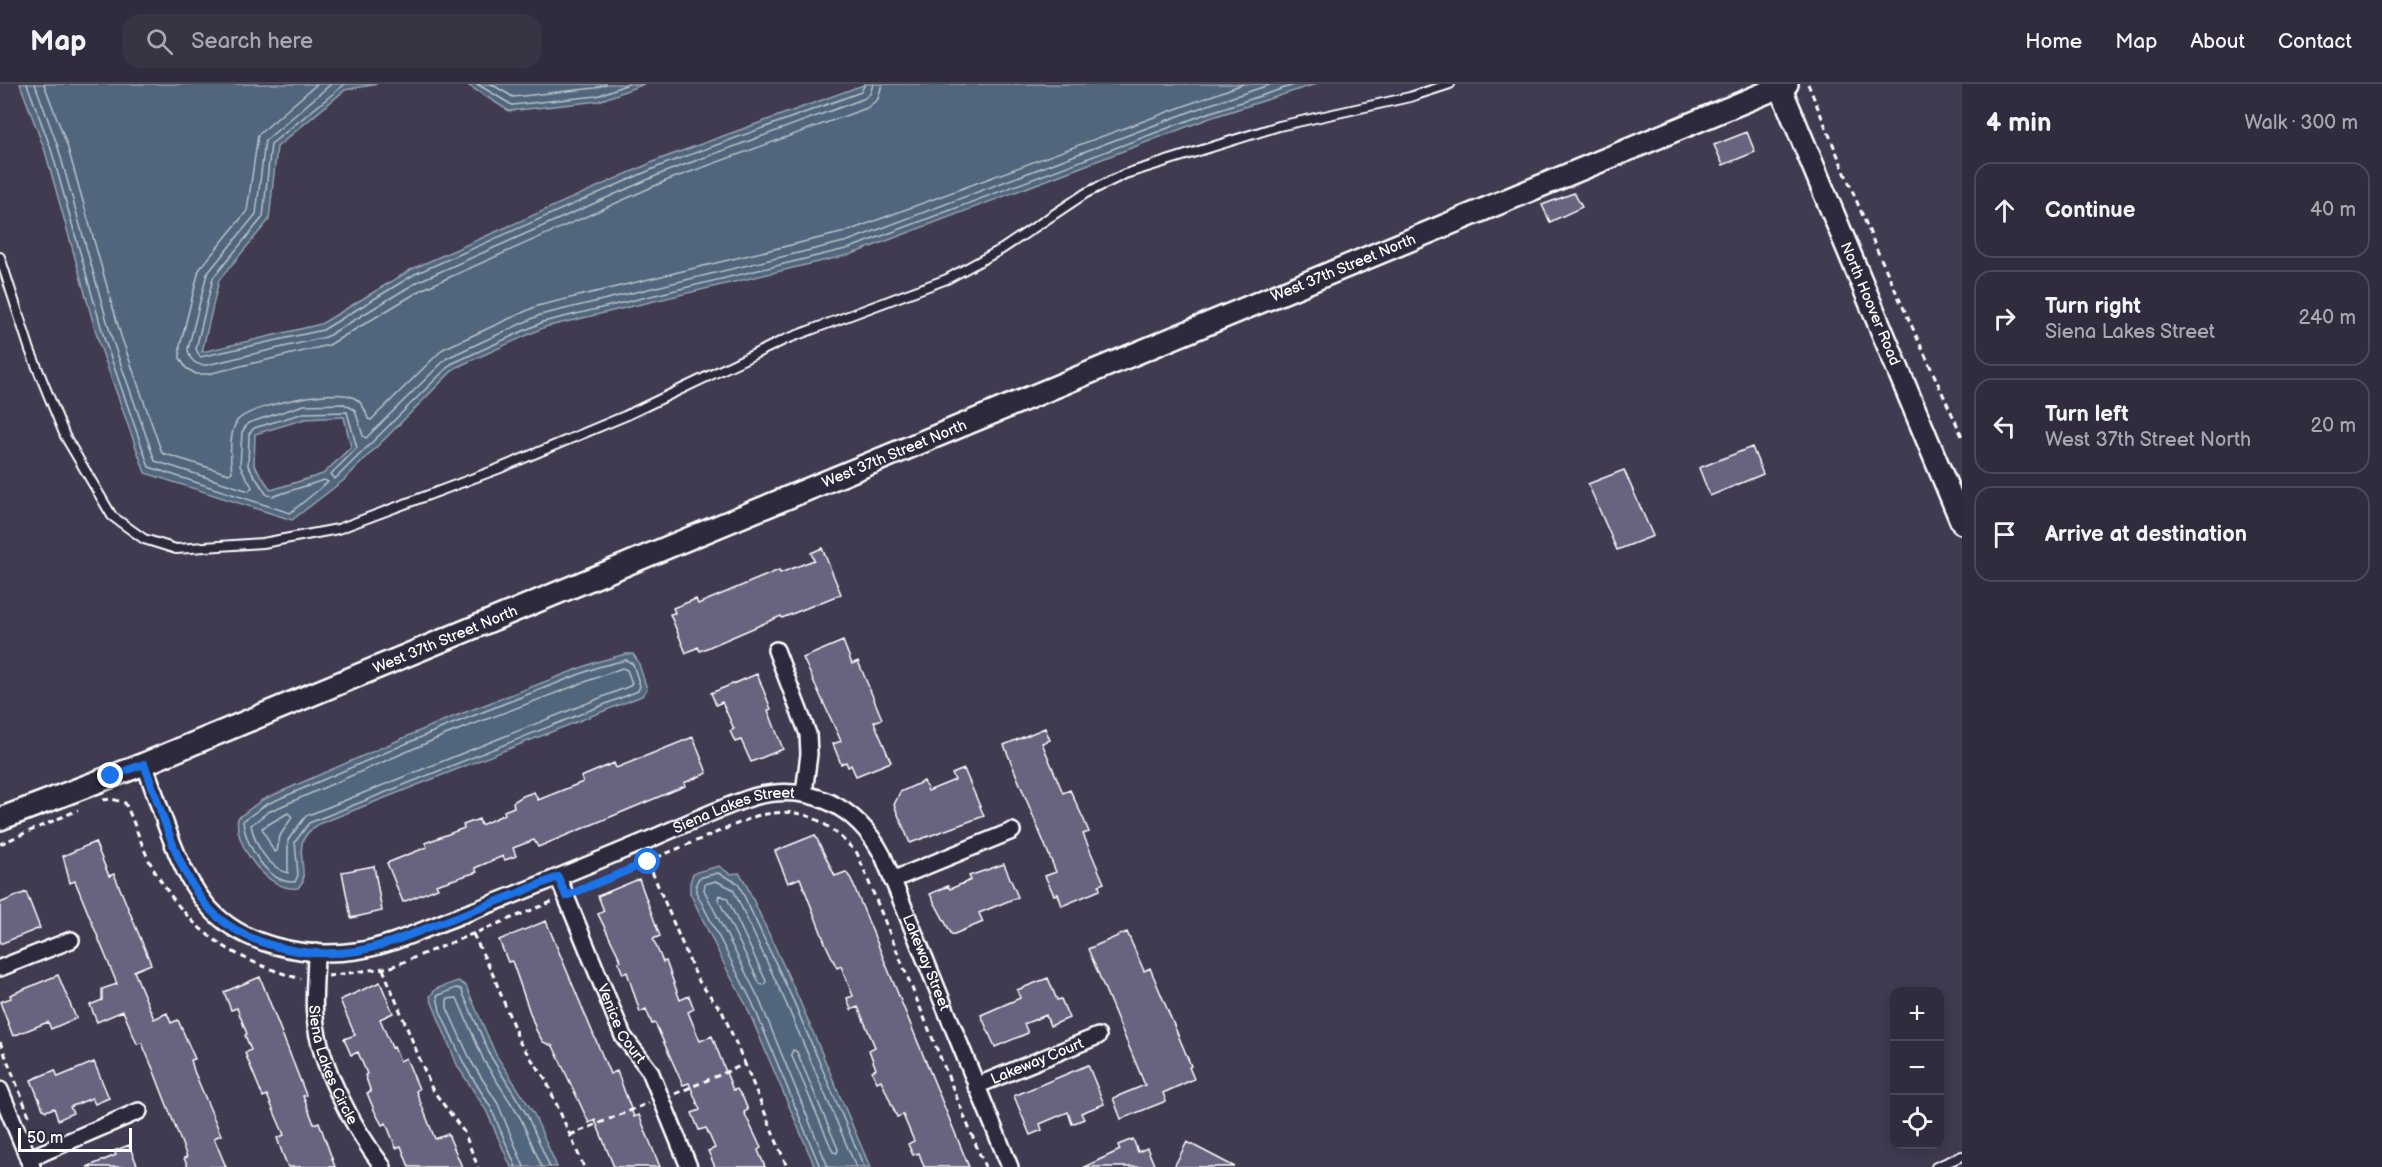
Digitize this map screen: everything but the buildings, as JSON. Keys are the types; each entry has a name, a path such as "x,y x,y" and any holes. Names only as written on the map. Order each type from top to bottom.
{"street":[{"name":"North Hoover Road","path":"1782,85 1962,523"},
{"name":"West 37th Street North","path":"0,819 144,764 1782,85"},
{"path":"776,650 808,734 809,754 804,794"},
{"name":"Siena Lakes Street","path":"144,764 186,873 207,905 227,923 248,936 277,947 316,952 357,951 397,939 558,877 743,800 774,793 804,794"},
{"name":"Lakeway Street","path":"804,794 831,802 855,817 874,840 1010,1167"},
{"path":"892,880 1012,831"},
{"name":"Venice Court","path":"558,877 623,1036 650,1071 689,1167"},
{"path":"0,968 72,940"},
{"name":"Siena Lakes Circle","path":"316,952 315,1017 323,1055 359,1135 383,1167"},
{"name":"Lakeway Court","path":"976,1086 1098,1035"},
{"path":"0,1090 30,1163 139,1111"}],"lane":[{"path":"0,257 30,350 61,426 75,455 112,516 144,539 176,549 263,543 338,529 498,469 626,416 784,339 947,279 1002,249 1086,194 1125,174 1279,126 1410,97 1450,84"},
{"path":"1936,1167 1962,1156"}],"path":[{"path":"1808,84 1877,250 1962,436"},
{"path":"102,800 112,799 125,803 158,877 190,921 227,951 276,972 301,979 383,969 566,896 756,816 779,811 798,812 823,822 857,854 985,1167"},
{"path":"0,844 60,820 84,807"},
{"path":"648,862 699,983 722,1011 787,1167"},
{"path":"473,934 494,977 520,1043 545,1078 584,1167"},
{"path":"383,969 432,1089 464,1132 478,1167"},
{"path":"0,1042 30,1119"},
{"path":"570,1135 745,1064"}],"water":[{"path":"20,84 377,84 345,90 277,147 269,220 219,280 202,352 321,324 412,269 660,159 866,84 1316,84 1210,118 852,254 545,327 455,368 344,480 292,520 145,473 99,343 45,151","holes":["344,417 351,447 323,474 271,490 254,465 255,434 305,419"]},
{"path":"466,84 644,84 599,101 509,111"},
{"path":"633,654 638,661 647,689 642,696 319,824 310,830 302,843 303,881 298,888 287,888 276,883 255,865 247,853 241,841 238,818 262,800 440,722 596,662"},
{"path":"719,866 730,874 739,873 744,880 798,997 870,1167 815,1167 746,1005 690,893 693,873"},
{"path":"458,981 466,986 496,1055 533,1112 557,1167 511,1167 486,1110 458,1067 431,1000 430,996 436,989"}],"route":[{"path":"111,776 144,764 186,873 207,905 227,923 248,936 277,947 316,952 357,951 397,939 558,877 566,896 648,862"}]}
